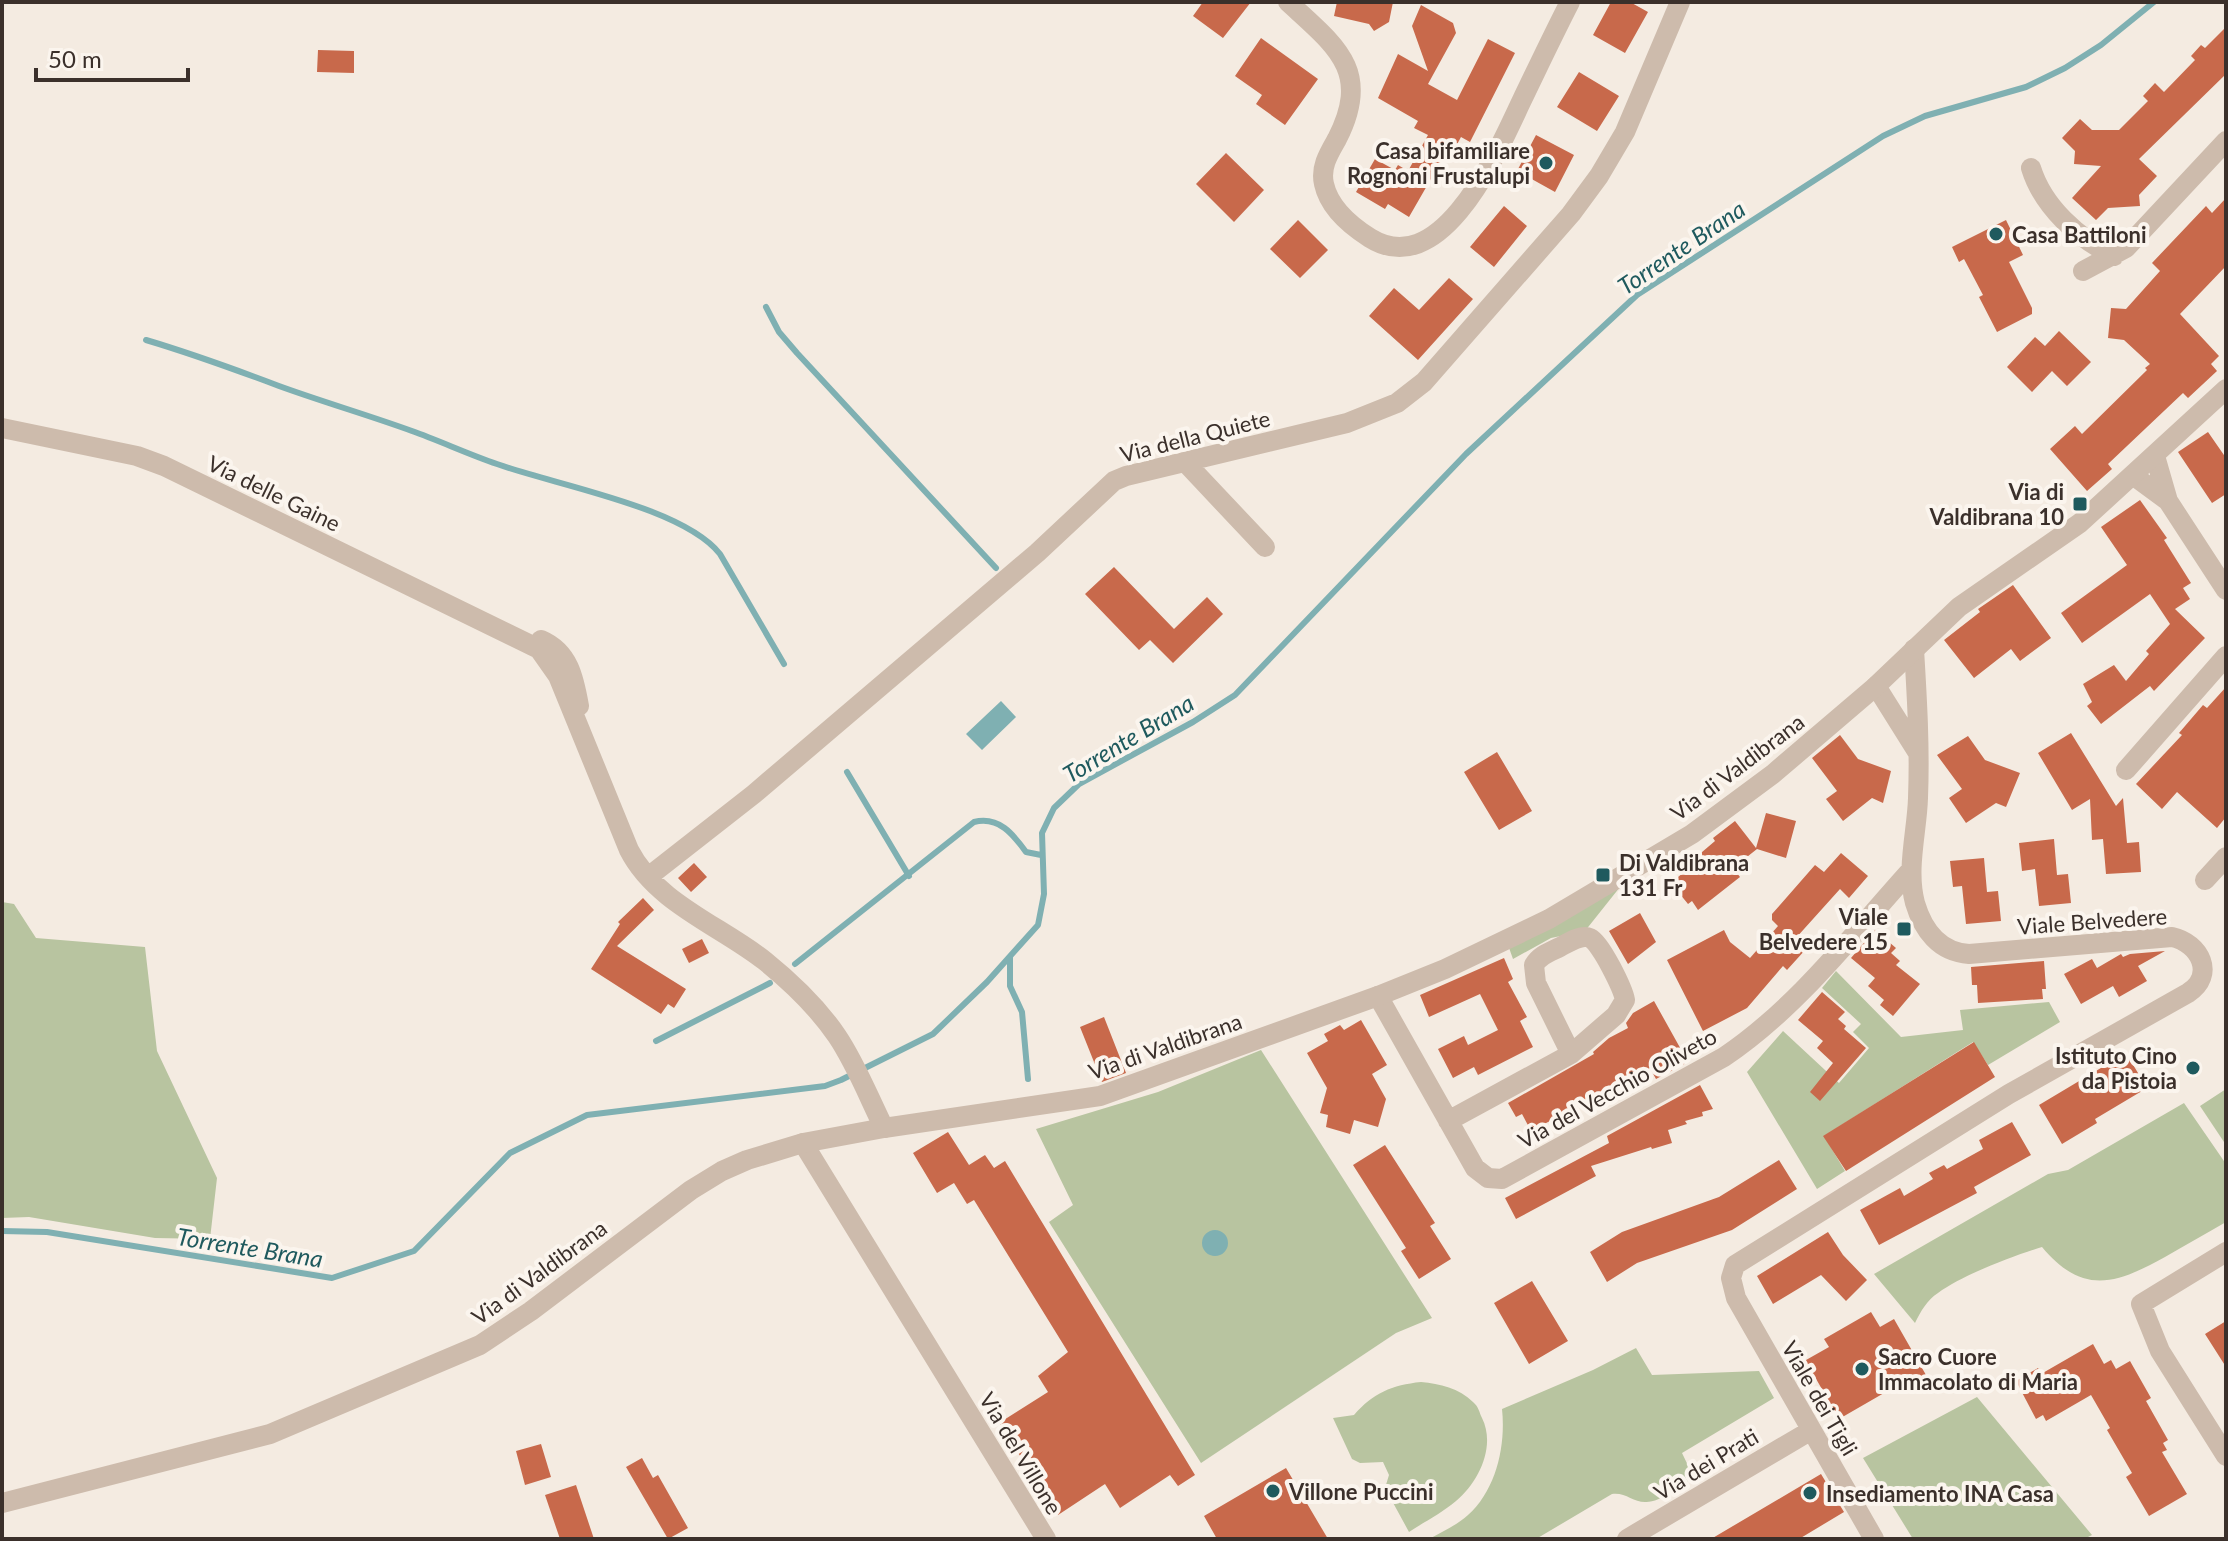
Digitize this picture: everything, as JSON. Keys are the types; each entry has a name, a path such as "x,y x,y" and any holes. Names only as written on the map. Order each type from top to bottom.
{"street":[{"path":"1288,2 1334,47 1349,71 1353,94 1348,118 1324,167 1327,194 1354,227 1376,242 1396,247 1441,230 1464,206 1486,172 1570,2"},
{"name":"Via della Quiete","path":"648,877 774,776 1037,553 1114,481 1360,420 1397,403 1424,382 1571,214 1599,176 1625,132 1680,2"},
{"path":"2083,271 2126,248 2226,141"},
{"path":"2031,168 2041,192 2073,230 2090,244 2114,256"},
{"name":"Via di Valdibrana","path":"2,1503 245,1441 296,1424 480,1345 706,1179 747,1160 803,1143 884,1128 1100,1096 1378,996 1445,969 1549,919 1661,854 1773,774 1876,686 1959,607 2080,523 2226,389"},
{"name":"Via delle Gaine","path":"2,428 150,460 513,636 544,641 564,657 575,683 584,741 629,850 648,877 787,980 825,1020 848,1056 884,1128"},
{"path":"2155,456 2168,501 2226,590"},
{"path":"1185,462 1265,547"},
{"path":"2134,476 2168,501"},
{"name":"Viale Belvedere","path":"1731,1278 1735,1265 1744,1258 2009,1094 2188,993 2200,982 2203,967 2200,955 2186,941 2172,937 1969,954 1948,951 1931,935 1918,911 1911,870 1916,828 1918,753 1914,649"},
{"path":"2126,770 2226,656"},
{"path":"1876,686 1918,753"},
{"path":"2205,880 2226,857"},
{"name":"Via del Vecchio Oliveto","path":"1378,996 1480,1174 1494,1179 1509,1176 1750,1040 1784,1009 1911,870"},
{"path":"1448,1121 1571,1054 1616,1015 1625,1000 1622,989 1599,947 1586,937 1545,954 1534,965 1536,983 1571,1054"},
{"name":"Via del Villone","path":"803,1143 1046,1539"},
{"path":"2226,1252 2141,1304 2160,1351 2226,1456"},
{"name":"Viale dei Tigli","path":"1731,1278 1736,1298 1874,1539"},
{"name":"Via dei Prati","path":"1627,1539 1810,1431"}],"green space":[{"path":"1620,887 1585,931 1551,938 1513,959 1508,945"},
{"path":"2,902 14,904 36,938 145,947 157,1051 217,1178 210,1239 155,1238 29,1217 2,1218"},
{"path":"1836,971 1901,1037 1963,1030 1960,1010 2049,1002 2060,1022 1988,1065 1973,1042 1824,1136 1845,1171 1817,1189 1747,1072 1783,1031 1839,1083 1869,1048 1853,1032 1861,1024 1822,988"},
{"path":"1261,1050 1432,1318 1396,1333 1201,1463 1049,1222 1073,1205 1036,1129 1158,1092"},
{"path":"2226,1089 2226,1145 2200,1106"},
{"path":"2184,1103 2226,1164 2226,1222 2165,1257 2115,1279 2086,1279 2057,1263 2042,1247 1948,1286 1927,1302 1915,1323 1874,1274 2048,1174 2068,1170"},
{"path":"1636,1348 1652,1375 1759,1371 1774,1398 1682,1453 1694,1478 1657,1500 1641,1502 1612,1494 1536,1539 1429,1539 1464,1519 1486,1493 1500,1452 1502,1409"},
{"path":"1421,1382 1462,1393 1473,1402 1482,1418 1487,1440 1483,1463 1472,1484 1445,1510 1409,1532 1385,1488 1389,1475 1383,1462 1360,1463 1352,1459 1333,1418 1354,1415 1368,1401 1392,1388"},
{"path":"1977,1397 2092,1535 2084,1539 1913,1539 1863,1458"}],"water":[{"path":"1001,701 1016,717 982,750 966,734"},
{"path":"1215,1230 1224,1234 1228,1243 1224,1252 1215,1256 1206,1252 1202,1243 1206,1234"}],"building":[{"path":"1203,2 1251,2 1223,38 1193,16"},
{"path":"1337,2 1393,2 1389,22 1374,31 1369,24 1334,16"},
{"path":"1611,2 1630,2 1648,12 1625,53 1593,35"},
{"path":"1421,5 1453,23 1456,33 1428,84 1457,100 1488,39 1515,53 1470,142 1461,137 1448,161 1443,158 1409,217 1388,204 1385,209 1356,192 1375,159 1395,170 1398,165 1408,171 1428,135 1414,128 1418,121 1378,98 1398,54 1428,71 1412,26"},
{"path":"2226,27 2226,74 2139,159 2157,176 2139,195 2140,206 2108,208 2096,220 2072,198 2101,166 2074,164 2075,151 2062,138 2080,119 2092,130 2119,130 2148,101 2143,96 2155,83 2164,92 2195,60 2191,56 2201,45 2205,48"},
{"path":"1261,38 1318,79 1285,125 1256,104 1262,95 1235,76"},
{"path":"318,50 354,51 354,73 317,72"},
{"path":"1579,72 1619,96 1597,131 1557,107"},
{"name":"Casa bifamiliare Rognoni Frustalupi","path":"1536,135 1574,155 1555,192 1517,171"},
{"path":"1226,153 1264,190 1234,222 1196,184"},
{"path":"2226,198 2226,266 2180,314 2219,356 2211,364 2217,371 2188,398 2183,393 2108,464 2112,469 2087,491 2050,449 2075,426 2082,434 2150,364 2124,340 2108,338 2111,308 2126,309 2160,271 2152,263 2206,206 2212,213"},
{"path":"1504,206 1527,226 1494,267 1470,247"},
{"path":"1298,220 1328,250 1300,278 1270,249"},
{"path":"2006,220 2023,255 2009,262 2032,308 2032,314 1997,332 1979,297 1983,295 1964,259 1959,262 1952,247"},
{"path":"1449,278 1473,299 1418,360 1369,316 1394,288 1419,310"},
{"path":"2059,331 2091,362 2067,386 2052,371 2032,392 2007,367 2035,337 2045,346"},
{"path":"2208,432 2226,458 2226,494 2212,503 2178,452"},
{"path":"2140,500 2167,538 2164,540 2191,583 2183,588 2190,599 2175,609 2205,638 2154,691 2150,686 2101,724 2087,706 2092,702 2083,684 2114,665 2126,681 2149,654 2146,651 2170,624 2150,594 2082,643 2061,613 2127,565 2101,527"},
{"path":"1114,567 1174,629 1207,597 1223,614 1173,663 1150,640 1139,650 1085,594"},
{"path":"2013,585 2051,638 2020,661 2011,649 1974,678 1944,640 1980,612 1978,609"},
{"path":"2226,687 2226,817 2217,828 2177,792 2162,809 2136,784 2182,735 2179,733 2203,705 2207,708"},
{"path":"2071,733 2116,806 2123,798 2127,843 2139,842 2141,872 2106,874 2103,839 2092,840 2090,799 2072,810 2038,753"},
{"path":"1840,735 1858,759 1891,771 1883,803 1872,798 1843,821 1826,799 1837,791 1812,758"},
{"path":"1968,736 1985,760 2020,773 2006,807 1996,803 1966,823 1949,798 1962,789 1937,755"},
{"path":"1497,752 1532,811 1499,830 1464,772"},
{"path":"1766,813 1796,821 1786,858 1757,849 1733,868 1740,877 1698,910 1692,901 1688,904 1671,883 1715,841 1713,838 1735,821 1756,848"},
{"path":"2054,839 2057,875 2068,874 2071,903 2039,906 2035,869 2022,871 2019,843"},
{"path":"1841,853 1868,876 1849,898 1840,889 1795,939 1806,949 1787,970 1783,966 1747,1008 1703,1031 1667,960 1724,930 1730,942 1750,958 1778,926 1772,920 1772,914 1815,865 1824,872"},
{"path":"1984,858 1987,892 1998,891 2001,921 1966,924 1962,886 1953,887 1950,861"},
{"path":"694,863 707,877 691,892 678,878"},
{"path":"643,898 654,910 617,946 686,989 674,1008 668,1004 661,1014 591,969 620,924 618,922"},
{"path":"1640,913 1656,942 1628,964 1609,931"},
{"path":"1875,930 1896,948 1891,953 1900,961 1896,965 1920,984 1893,1016 1880,1005 1884,1000 1868,986 1875,978 1851,958"},
{"path":"702,939 709,953 689,963 682,949"},
{"path":"2165,951 2138,966 2147,981 2119,997 2113,986 2081,1004 2064,974 2092,959 2097,968 2121,954 2123,957"},
{"path":"1504,958 1513,979 1508,982 1527,1017 1520,1021 1533,1047 1478,1075 1474,1067 1453,1078 1438,1049 1464,1036 1468,1045 1498,1030 1480,994 1429,1017 1420,995"},
{"path":"2044,961 2046,989 2042,989 2043,999 1978,1003 1977,985 1972,985 1971,967"},
{"path":"1822,992 1845,1012 1838,1019 1846,1026 1844,1029 1866,1048 1820,1101 1810,1092 1833,1063 1817,1048 1823,1041 1798,1020"},
{"path":"1654,1001 1688,1062 1656,1079 1650,1068 1531,1131 1522,1114 1516,1117 1508,1103 1594,1054 1609,1038 1628,1028 1626,1023 1633,1013"},
{"path":"1104,1017 1126,1073 1102,1082 1080,1027"},
{"path":"1361,1020 1387,1065 1372,1074 1386,1099 1378,1127 1354,1120 1350,1134 1326,1127 1328,1115 1320,1113 1327,1088 1307,1053 1328,1041 1324,1034 1340,1025 1344,1030"},
{"path":"1974,1042 1995,1077 1846,1171 1823,1136"},
{"path":"2126,1053 2147,1088 2095,1119 2097,1123 2062,1144 2039,1105"},
{"path":"1700,1085 1713,1109 1702,1112 1703,1116 1685,1121 1687,1124 1668,1130 1672,1143 1591,1166 1596,1176 1516,1219 1505,1198 1609,1143 1607,1136"},
{"path":"2012,1122 2031,1155 1974,1187 1977,1193 1879,1245 1860,1210 1900,1188 1904,1196 1933,1179 1929,1173 1944,1165 1947,1169 1983,1149 1979,1140"},
{"path":"948,1132 969,1165 985,1155 994,1168 1005,1161 1195,1475 1178,1486 1170,1475 1120,1508 1105,1484 1058,1515 999,1423 1048,1392 1038,1376 1068,1352 974,1200 967,1204 954,1183 937,1193 913,1153"},
{"path":"1385,1145 1435,1223 1430,1226 1451,1259 1419,1279 1401,1251 1406,1248 1353,1165"},
{"path":"1779,1160 1797,1189 1732,1230 1637,1263 1607,1282 1590,1252 1622,1232 1719,1197"},
{"path":"1828,1232 1843,1255 1867,1280 1846,1301 1821,1275 1773,1304 1757,1276"},
{"path":"1532,1281 1568,1341 1529,1364 1494,1303"},
{"name":"Sacro Cuore Immacolato di Maria","path":"1871,1312 1880,1327 1894,1319 1926,1375 1894,1393 1891,1389 1839,1419 1815,1377 1809,1381 1799,1364 1829,1347 1824,1339"},
{"path":"2226,1321 2226,1367 2205,1334"},
{"path":"2093,1344 2104,1364 2111,1360 2116,1369 2130,1361 2151,1398 2146,1401 2168,1440 2163,1443 2167,1450 2162,1452 2187,1494 2149,1516 2126,1477 2132,1473 2091,1395 2046,1421 2043,1415 2036,1419 2016,1381 2038,1368 2041,1374"},
{"path":"541,1444 551,1477 525,1485 516,1451"},
{"path":"642,1458 653,1478 658,1475 688,1528 668,1539 626,1467"},
{"name":"Villone Puccini","path":"1286,1468 1328,1539 1217,1539 1204,1516"},
{"name":"Insediamento INA Casa","path":"1821,1474 1844,1512 1799,1539 1711,1539"},
{"path":"576,1485 594,1539 560,1539 545,1495"}],"waterway":[{"name":"Torrente Brana","path":"2,1231 47,1232 332,1278 414,1251 510,1153 587,1115 825,1086 933,1034 987,982 1038,925 1044,894 1042,833 1054,808 1079,784 1193,722 1235,695 1466,454 1637,295 1883,136 1925,116 2026,87 2065,68 2101,45 2154,2"},
{"path":"766,307 779,332 797,353 996,568"},
{"path":"146,340 395,425 497,464 616,499 678,523 720,554 784,664"},
{"path":"847,772 909,876"},
{"path":"795,964 974,822 998,824 1026,852 1041,855"},
{"path":"1010,958 1010,986 1022,1012 1028,1079"},
{"path":"656,1041 770,983"}],"place":[{"name":"Casa bifamiliare Rognoni Frustalupi","path":"1546,163"},
{"name":"Casa Battiloni","path":"1996,234"},
{"name":"Via di Valdibrana 10","path":"2080,504"},
{"name":"Di Valdibrana 131 Fr","path":"1603,875"},
{"name":"Viale Belvedere 15","path":"1904,929"},
{"name":"Istituto Cino da Pistoia","path":"2193,1068"},
{"name":"Sacro Cuore Immacolato di Maria","path":"1862,1369"},
{"name":"Villone Puccini","path":"1273,1491"},
{"name":"Insediamento INA Casa","path":"1810,1493"}]}
